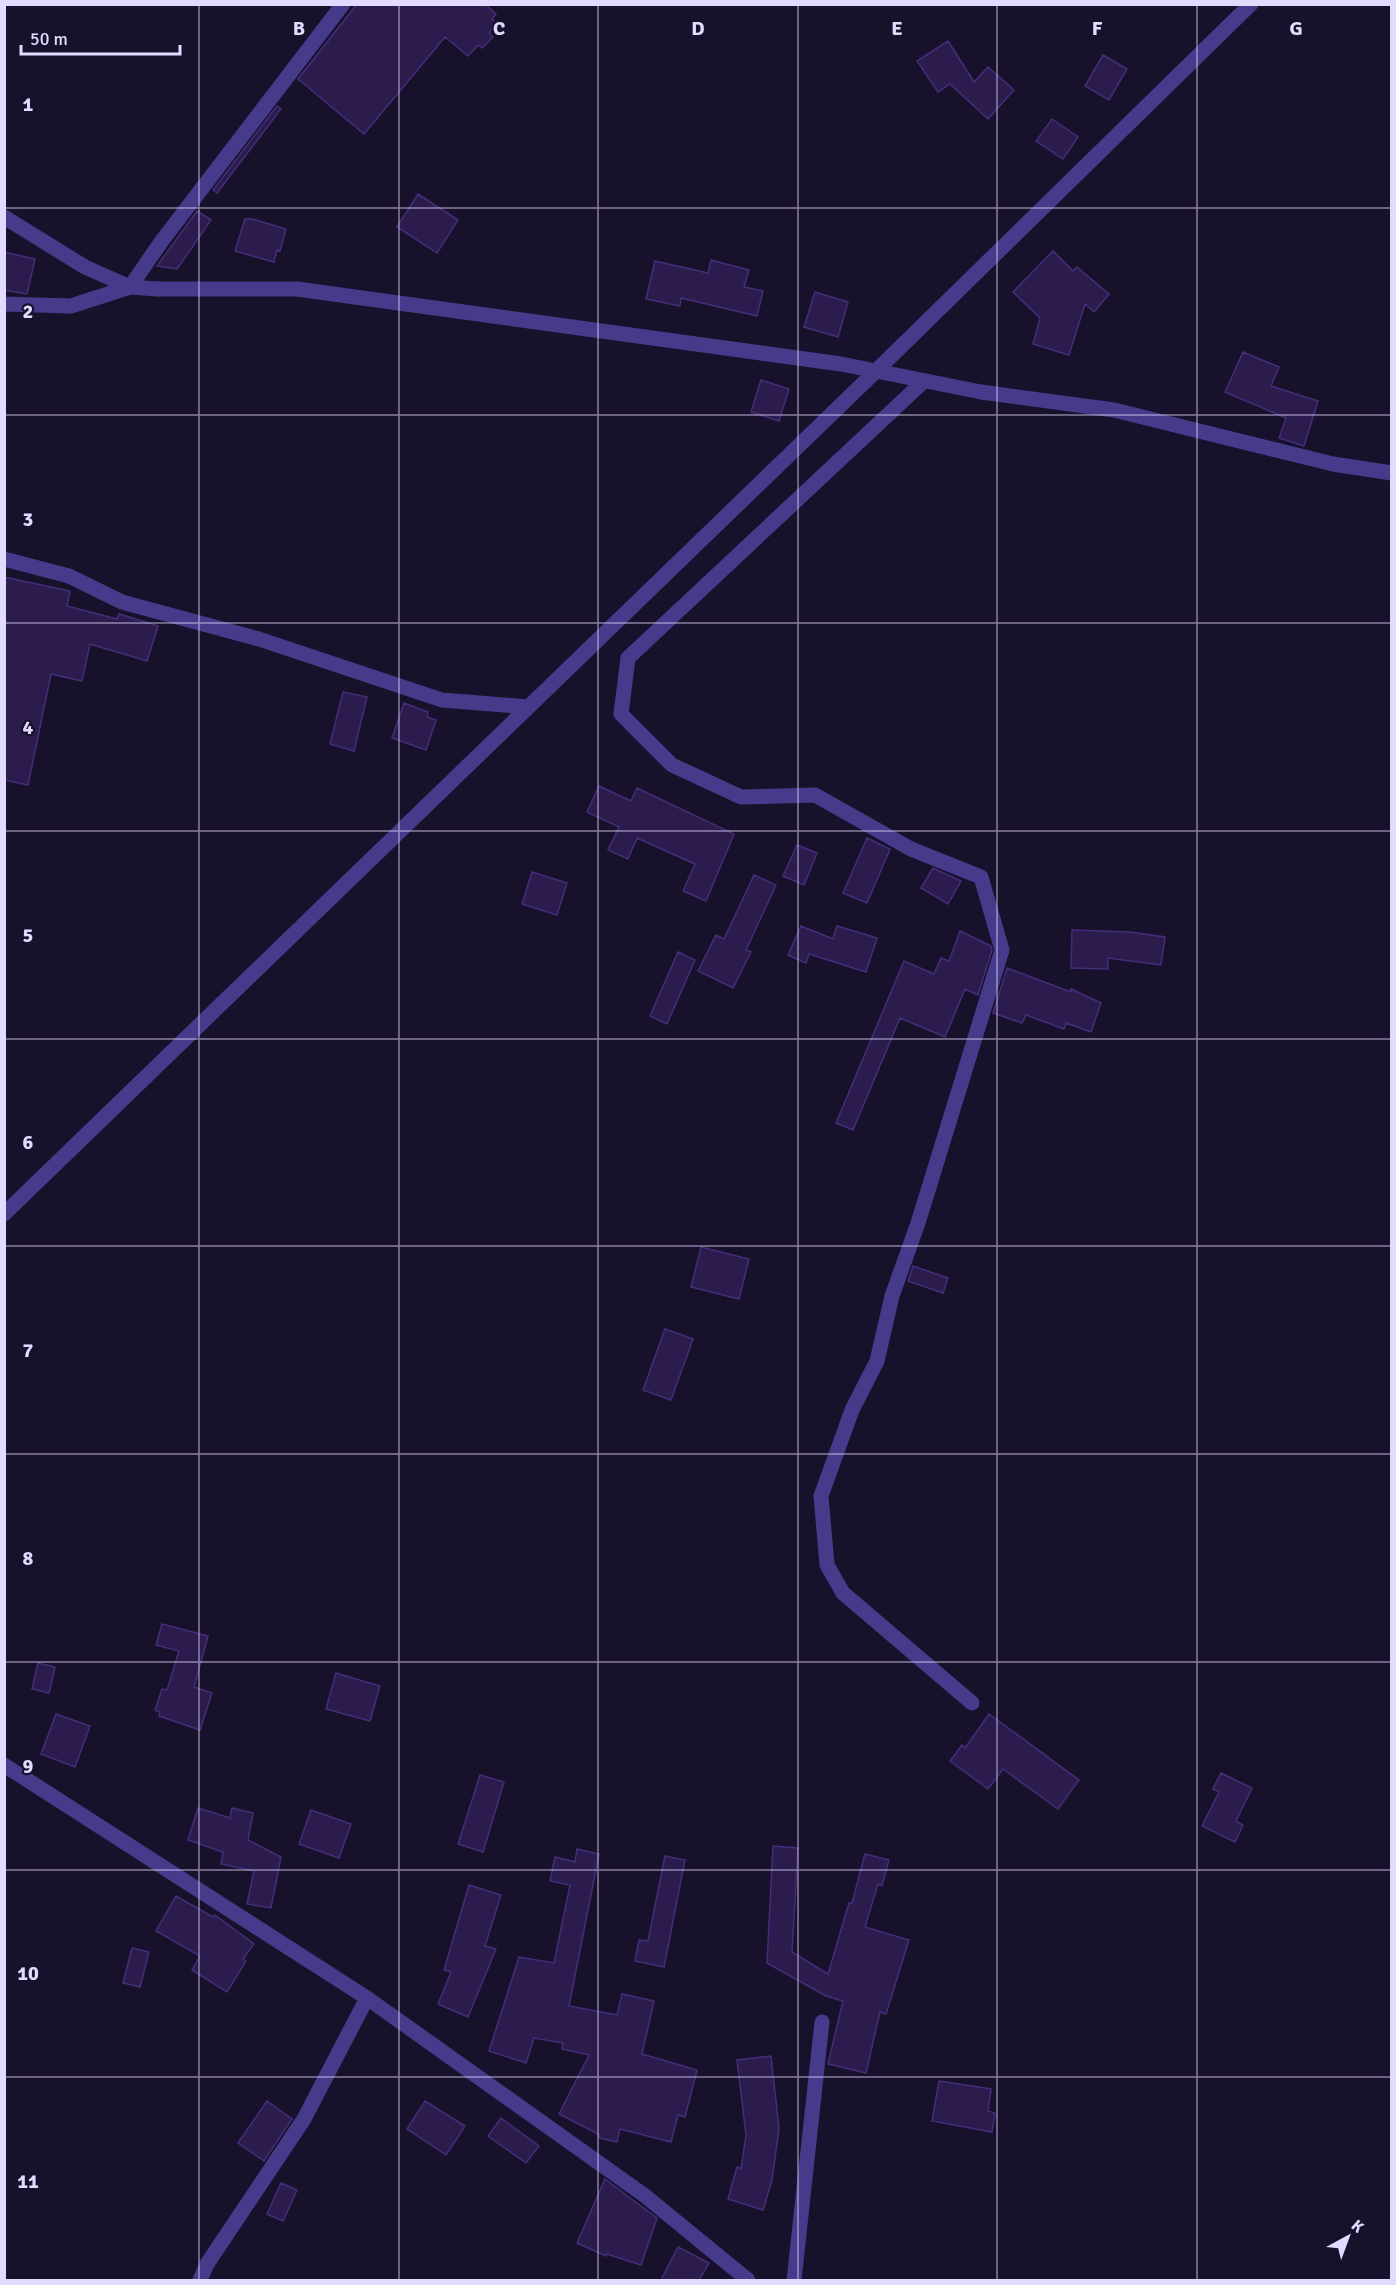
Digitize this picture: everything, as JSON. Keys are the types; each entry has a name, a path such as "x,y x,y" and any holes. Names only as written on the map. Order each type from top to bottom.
{"street":[{"path":"4,304 71,306 130,287 161,242 343,4"},
{"path":"4,1214 876,371 1251,4"},
{"path":"4,217 85,267 130,287 297,289 841,364 981,392 1114,410 1334,464 1392,473"},
{"path":"924,381 628,658 621,714 672,765 741,797 814,795 911,849 981,877 1002,950 918,1223 892,1296 877,1361 852,1410 821,1496 827,1565 843,1593 972,1703"},
{"path":"4,559 69,576 122,602 259,639 442,700 528,707"},
{"path":"4,1765 367,1998 644,2195 748,2280"},
{"path":"200,2280 207,2264 304,2119 367,1998"},
{"path":"794,2280 822,2022"}],"building":[{"path":"357,4 485,4 496,14 492,19 497,23 489,33 493,37 482,48 478,45 468,56 445,37 364,134 298,79"},
{"path":"948,41 974,82 988,67 1014,90 988,119 950,84 938,92 917,61"},
{"path":"1103,55 1127,69 1109,100 1085,86"},
{"path":"277,106 281,109 217,193 213,190"},
{"path":"1052,119 1078,137 1063,159 1036,141"},
{"path":"418,194 458,220 437,253 397,227"},
{"path":"197,211 211,220 177,269 157,266"},
{"path":"245,219 286,229 280,251 277,250 274,262 235,251"},
{"path":"1053,251 1073,271 1077,267 1109,294 1094,312 1085,304 1069,355 1033,344 1040,318 1013,292"},
{"path":"4,252 35,259 27,294 4,290"},
{"path":"711,260 749,270 744,287 763,291 757,316 681,298 680,306 646,299 655,261 708,273"},
{"path":"815,292 848,302 838,337 804,327"},
{"path":"1243,352 1279,367 1271,386 1318,401 1304,446 1279,438 1286,418 1225,392"},
{"path":"761,380 789,389 779,421 751,412"},
{"path":"4,577 70,591 67,606 117,619 119,614 158,626 147,661 90,644 82,681 51,674 28,785 4,780"},
{"path":"343,692 367,697 354,751 330,744"},
{"path":"404,703 428,712 427,717 436,720 426,750 392,738"},
{"path":"599,786 631,801 637,788 734,834 706,901 683,891 695,864 637,838 628,859 608,850 619,827 587,812"},
{"path":"867,838 890,849 867,903 843,893"},
{"path":"797,845 817,853 804,885 783,876"},
{"path":"933,868 961,881 948,904 921,888"},
{"path":"532,872 567,883 557,915 522,904"},
{"path":"754,875 776,885 746,950 751,952 733,988 698,971 716,935 724,939"},
{"path":"801,926 833,939 837,926 877,938 866,972 809,954 806,963 788,955"},
{"path":"1072,930 1130,932 1165,937 1161,965 1108,958 1108,969 1071,968"},
{"path":"960,931 991,946 992,950 978,995 965,989 945,1037 900,1018 853,1130 836,1123 904,961 934,974 941,958 949,961"},
{"path":"678,952 695,960 667,1024 650,1016"},
{"path":"1007,968 1071,992 1071,989 1101,1003 1091,1032 1066,1023 1064,1029 1026,1015 1022,1023 993,1013"},
{"path":"701,1247 749,1259 739,1299 691,1287"},
{"path":"913,1266 948,1278 943,1293 908,1281"},
{"path":"665,1329 693,1339 671,1400 643,1390"},
{"path":"162,1624 208,1636 194,1687 212,1693 200,1730 159,1716 160,1712 155,1710 162,1689 167,1690 179,1651 156,1645"},
{"path":"38,1663 55,1667 49,1693 32,1689"},
{"path":"336,1673 380,1686 370,1721 326,1709"},
{"path":"56,1714 90,1726 75,1767 41,1754"},
{"path":"989,1714 1079,1780 1058,1809 1003,1769 988,1789 950,1761 962,1745 965,1748"},
{"path":"1221,1773 1252,1788 1236,1821 1243,1825 1235,1842 1202,1826 1219,1792 1213,1789"},
{"path":"480,1775 504,1782 483,1852 458,1844"},
{"path":"198,1808 230,1818 232,1808 253,1813 248,1840 281,1857 271,1908 247,1904 254,1871 221,1864 223,1852 188,1840"},
{"path":"311,1810 351,1824 339,1858 299,1844"},
{"path":"773,1846 798,1848 792,1952 828,1974 849,1903 852,1903 865,1854 889,1860 882,1886 878,1884 865,1927 909,1940 886,2014 880,2012 866,2073 828,2064 843,2001 826,1996 767,1963"},
{"path":"577,1849 599,1854 569,2006 617,2015 622,1994 654,2001 642,2054 697,2070 685,2117 678,2115 671,2142 620,2129 617,2142 599,2138 600,2135 559,2114 589,2055 562,2049 563,2043 534,2038 526,2063 489,2051 519,1957 554,1963 570,1885 550,1881 555,1857 575,1862"},
{"path":"665,1856 685,1860 664,1967 635,1961 639,1940 648,1941"},
{"path":"469,1885 501,1895 485,1946 496,1949 468,2017 438,2004 451,1972 444,1970"},
{"path":"176,1896 213,1917 215,1915 254,1944 243,1959 246,1961 227,1992 192,1970 200,1956 156,1931"},
{"path":"132,1948 149,1952 140,1987 123,1983"},
{"path":"771,2056 779,2128 772,2180 763,2210 728,2199 737,2167 741,2169 746,2135 737,2060"},
{"path":"939,2081 991,2089 988,2111 995,2113 992,2132 932,2121"},
{"path":"267,2101 292,2119 264,2161 238,2143"},
{"path":"425,2101 465,2126 446,2155 407,2129"},
{"path":"501,2118 539,2146 526,2163 488,2136"},
{"path":"605,2179 657,2218 641,2265 607,2254 606,2256 577,2243"},
{"path":"281,2183 297,2190 283,2221 267,2214"},
{"path":"678,2247 709,2263 699,2280 661,2280"}]}
